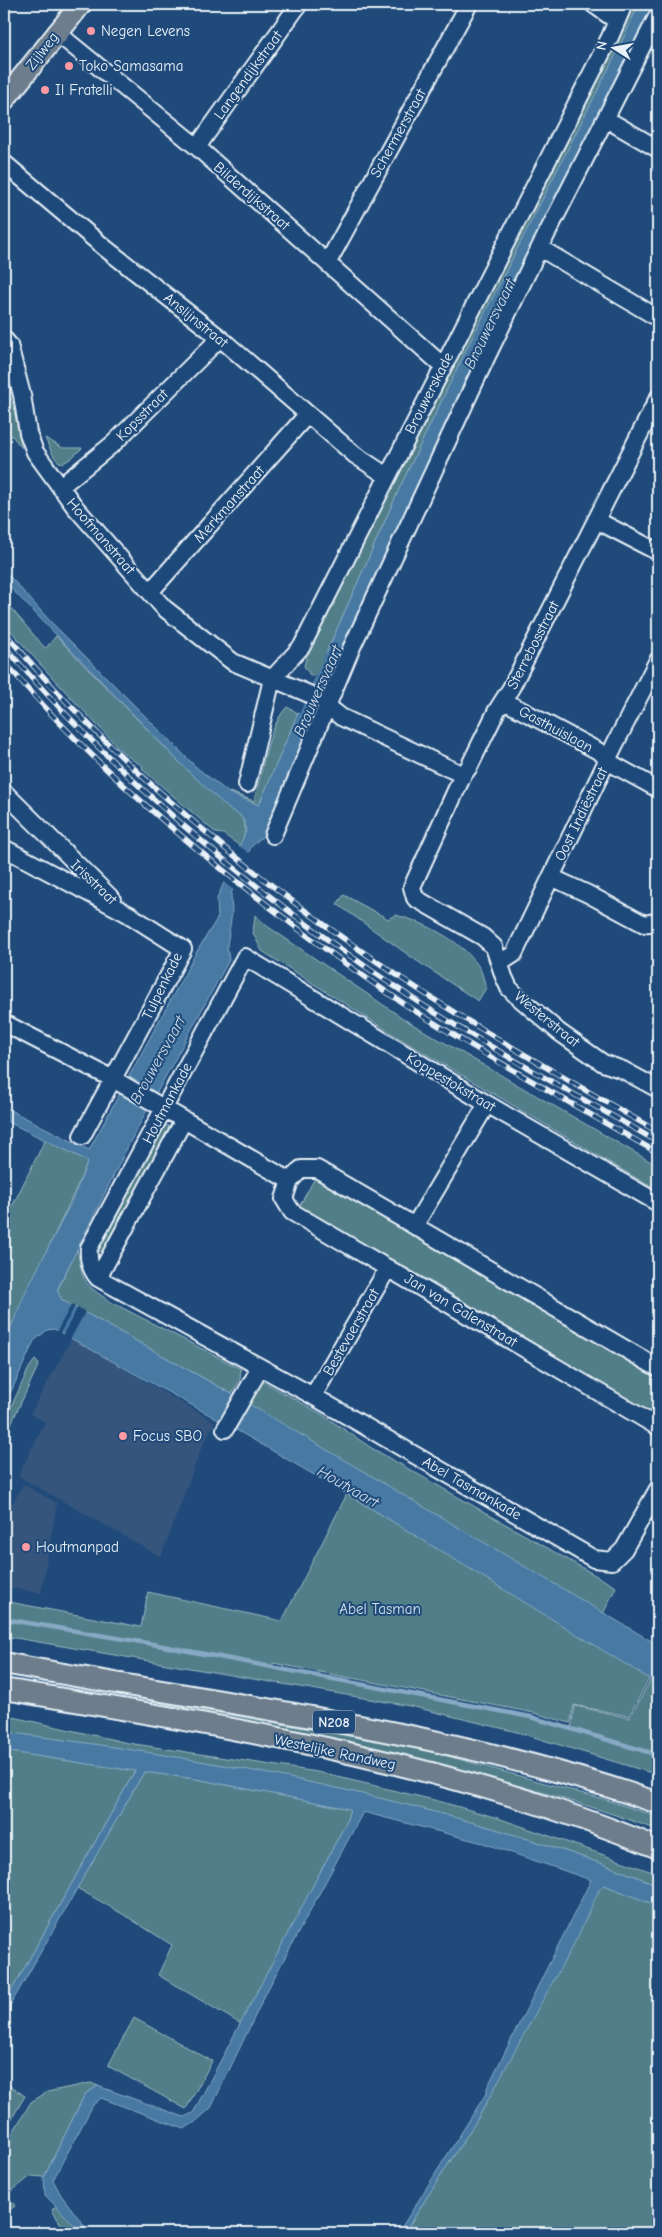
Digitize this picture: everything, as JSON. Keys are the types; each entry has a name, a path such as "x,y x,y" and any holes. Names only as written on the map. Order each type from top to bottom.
{"main road":[{"name":"Zijlweg","path":"4,100 56,32 81,4"},
{"name":"Westelijke Randweg","path":"4,1664 430,1739 540,1767 658,1803"},
{"name":"Westelijke Randweg","path":"4,1689 268,1737 426,1772 592,1822 658,1848"}],"street":[{"name":"Langendijkstraat","path":"197,147 299,4"},
{"name":"Schermerstraat","path":"328,262 469,4"},
{"path":"593,4 617,20"},
{"name":"Brouwerskade","path":"247,784 272,679 302,646 624,4"},
{"path":"273,835 325,700 540,248 606,119 654,34 658,15"},
{"name":"Bilderdijkstraat","path":"56,32 197,147 443,366"},
{"path":"606,119 658,149"},
{"name":"Anslijnstraat","path":"4,163 105,248 220,338 355,455 387,476"},
{"path":"540,248 658,318"},
{"name":"Kopsstraat","path":"60,487 114,443 220,338"},
{"name":"Hoofmanstraat","path":"4,339 9,345 22,395 28,433 35,452 75,507 164,608 233,662 325,700"},
{"name":"Sterrebosstraat","path":"413,892 412,887 416,876 463,775 469,767 497,710 504,701 658,398"},
{"name":"Merkmanstraat","path":"150,592 307,415"},
{"path":"596,520 658,552"},
{"name":"Oost Indiëstraat","path":"500,962 514,954 658,660"},
{"path":"325,700 331,709 341,717 463,775"},
{"name":"Gasthuislaan","path":"504,701 600,752 614,765 658,789"},
{"name":"Irisstraat","path":"4,792 128,914"},
{"name":"Irisstraat","path":"4,848 128,914"},
{"path":"552,877 644,924 654,922 658,924"},
{"name":"Westerstraat","path":"413,892 415,898 487,939 497,952 509,988 560,1032 603,1063 623,1070 658,1089"},
{"name":"Tulpenkade","path":"82,1136 117,1081 184,949 128,914"},
{"name":"Koppestokstraat","path":"245,958 487,1104 658,1203"},
{"name":"Houtmankade","path":"184,1120 98,1278 92,1270 89,1261 89,1248 162,1107 245,958"},
{"path":"4,1023 117,1081 290,1181 301,1169 317,1169 658,1368"},
{"path":"415,1225 487,1104"},
{"name":"Jan van Galenstraat","path":"290,1181 284,1199 292,1212 658,1427"},
{"name":"Bestevaerstraat","path":"313,1396 388,1268"},
{"name":"Abel Tasmankade","path":"98,1278 313,1396 594,1559 612,1561 624,1549 658,1489"},
{"path":"225,1429 260,1368"}],"shaded area":[{"name":"Focus SBO","path":"72,1338 215,1422 201,1449 161,1557 18,1476 45,1422 30,1414"},
{"name":"Houtmanpad","path":"23,1484 57,1503 41,1593 4,1587 4,1508 14,1501"}],"green space":[{"path":"629,4 639,4 618,50 468,346 401,485 316,676 310,675 304,666 307,655 336,599 389,485"},
{"path":"8,383 22,448 4,426 4,387"},
{"path":"45,438 63,448 82,448 68,460 60,462 56,460"},
{"path":"4,600 44,647 46,648 56,636 187,770 240,815 245,830 240,846 223,834 216,833 143,770 142,765 130,758 113,742 4,623"},
{"path":"287,707 298,713 259,805 229,793 254,801 270,739 280,716"},
{"path":"344,895 388,919 395,915 418,922 443,934 465,950 481,971 486,988 478,1001 417,961 337,904"},
{"path":"255,915 267,926 407,1021 658,1166 658,1191 399,1038 262,951 253,933"},
{"path":"162,1123 175,1130 107,1255 94,1249"},
{"path":"45,1140 88,1161 4,1344 4,1223"},
{"path":"315,1178 658,1379 658,1417 435,1284 299,1207"},
{"path":"77,1249 85,1281 94,1290 111,1302 241,1369 240,1380 232,1394 62,1300 57,1291"},
{"path":"35,1360 39,1364 4,1439 4,1422 29,1368"},
{"path":"264,1382 323,1415 370,1447 616,1587 603,1614 246,1404 254,1388"},
{"name":"Abel Tasman","path":"347,1494 650,1677 629,1716 574,1705 570,1723 534,1713 273,1663 272,1668 412,1694 571,1727 575,1706 630,1718 651,1679 658,1684 658,1775 517,1732 410,1706 4,1636 4,1601 141,1627 148,1592 282,1621"},
{"path":"152,1701 422,1749 610,1801 658,1817 658,1830 534,1790 471,1773 407,1757"},
{"path":"4,1715 128,1743 317,1772 438,1801 498,1818 658,1874 658,1885 579,1856 499,1830 336,1788 171,1756 4,1732"},
{"path":"4,1751 135,1771 4,2004"},
{"path":"144,1772 196,1779 350,1809 346,1823 241,2024 158,1975 172,1945 77,1888"},
{"path":"604,1885 658,1906 658,2233 404,2233 478,2118 599,1890"},
{"path":"134,2018 212,2061 186,2109 108,2066"},
{"path":"4,2082 25,2096 4,2132"},
{"path":"91,2083 98,2086 85,2094 44,2177 31,2176 7,2195 15,2206 9,2210 7,2224 18,2233 4,2233 4,2147 31,2102 47,2092"},
{"path":"56,2206 68,2216 82,2233 62,2233 62,2226 52,2210"}],"water":[{"path":"639,4 657,4 328,681 316,676 401,485 468,346 618,50"},
{"name":"Houtvaart","path":"4,570 50,621 196,767 229,793 259,805 298,713 311,720 273,820 264,835 251,847 231,894 232,913 227,946 229,960 132,1138 57,1290 62,1300 232,1394 658,1645 658,1684 354,1498 233,1428 54,1329 47,1330 34,1341 4,1407 4,1344 26,1291 71,1203 88,1161 4,1120 4,1107 89,1150 196,953 218,917 217,899 246,831 245,823 240,815 229,809 187,770 4,581"},
{"path":"4,1732 88,1743 254,1771 418,1807 499,1830 579,1856 658,1885 658,1906 604,1885 599,1890 578,1936 478,2118 404,2233 398,2233 487,2092 487,2088 591,1880 483,1843 363,1812 268,1989 211,2108 184,2129 101,2098 93,2105 53,2180 61,2195 90,2233 82,2233 45,2195 44,2177 85,2094 98,2086 184,2117 193,2113 346,1823 350,1809 196,1779 144,1772 4,2016 4,2004 135,1771 4,1751"}],"pier":[{"path":"238,845 250,854 235,891 222,881"},
{"path":"72,1304 75,1306 59,1335 56,1333"},
{"path":"78,1307 85,1312 70,1340 62,1336"}],"waterway":[{"name":"Brouwersvaart","path":"298,738 331,659"},
{"path":"4,1619 147,1643 531,1717 658,1755"}],"railway":[{"path":"4,632 105,741 159,792 274,887 395,974 457,1014 658,1132"},
{"path":"4,646 49,697 147,793 251,882 306,924 361,964 447,1020 658,1142"},
{"path":"4,661 60,723 120,782 215,864 268,906 370,981 412,1009 658,1153"}],"place":[{"name":"Negen Levens","path":"91,31"},
{"name":"Toko Samasama","path":"69,66"},
{"name":"Il Fratelli","path":"45,90"},
{"name":"Focus SBO","path":"123,1436"},
{"name":"Houtmanpad","path":"26,1547"}]}
